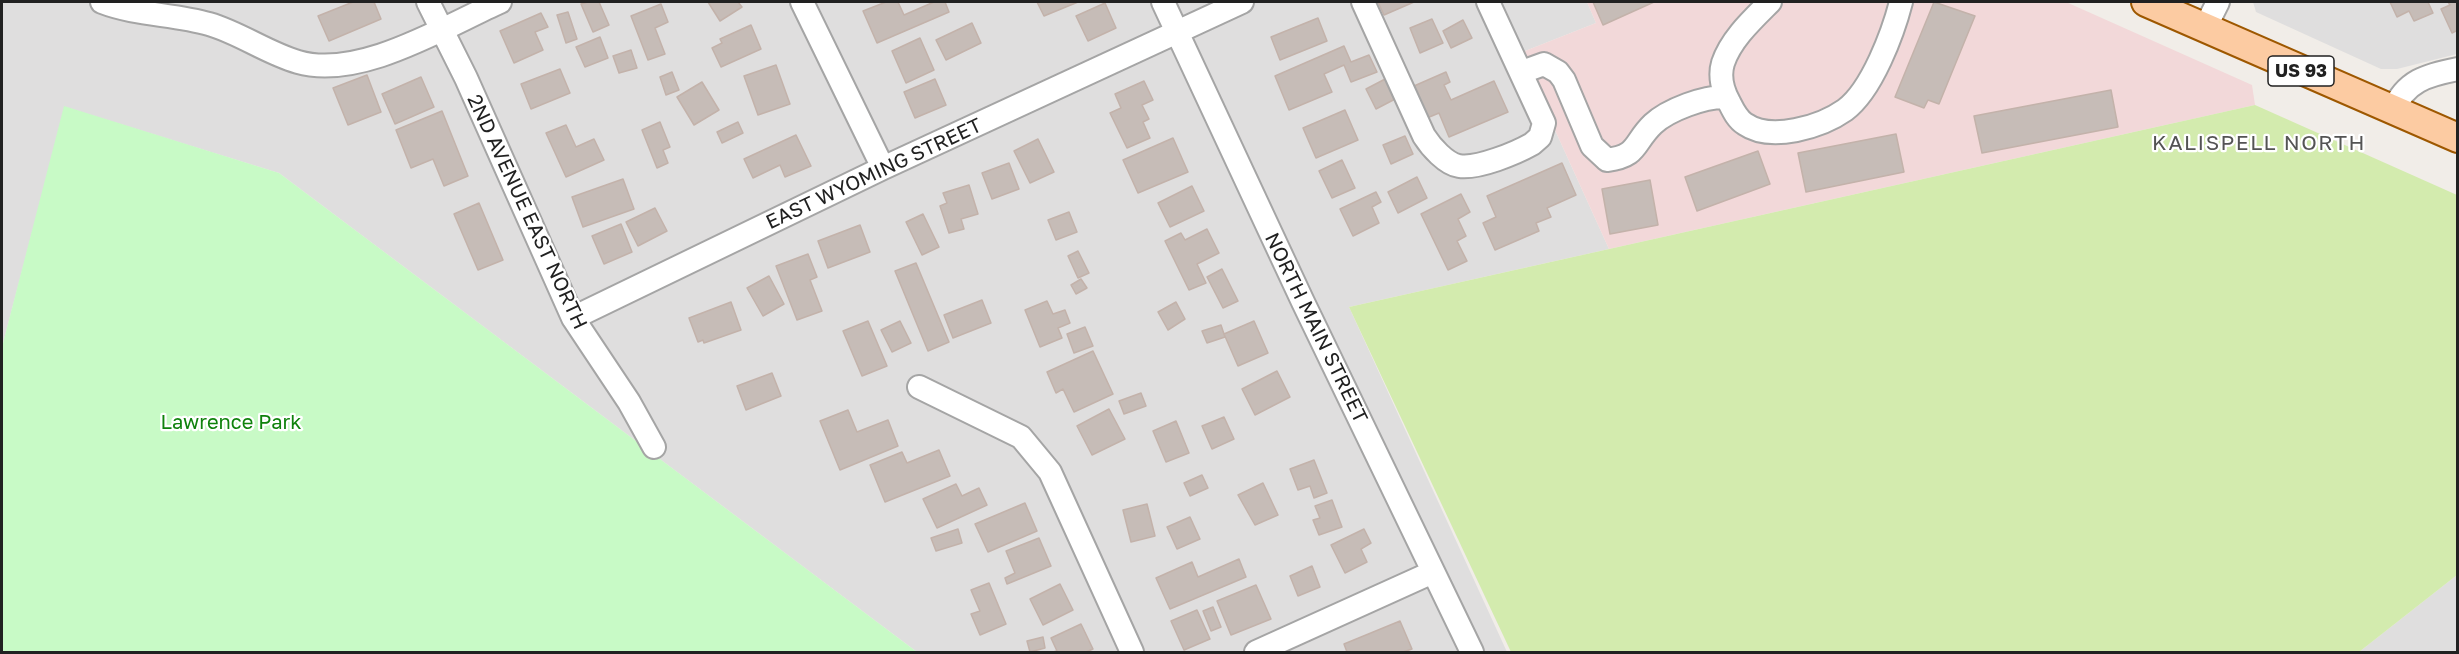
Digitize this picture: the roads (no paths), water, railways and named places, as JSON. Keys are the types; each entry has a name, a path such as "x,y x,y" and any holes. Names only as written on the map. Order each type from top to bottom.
{"main road":[{"name":"US 93","path":"2146,2 2457,138"}],"street":[{"path":"102,2 212,25 282,56 317,66 335,67 367,60 500,2"},
{"name":"2ND AVENUE EAST NORTH","path":"428,2 466,78 573,318 629,402 654,447"},
{"path":"802,2 883,168"},
{"name":"NORTH MAIN STREET","path":"1163,2 1472,652"},
{"name":"EAST WYOMING STREET","path":"573,318 883,168 1242,2"},
{"path":"1363,2 1424,136 1431,146 1458,166 1492,160 1523,149 1540,137 1544,123 1488,2"},
{"path":"1770,2 1742,32 1726,55 1721,75 1726,97 1740,120 1761,131 1788,130 1829,119 1846,109 1866,84 1887,44 1901,2"},
{"path":"2205,28 2218,2"},
{"path":"1522,72 1544,64 1558,72 1564,80 1592,146 1607,160 1623,158 1631,154 1658,121 1703,98 1726,97"},
{"path":"2392,111 2407,86 2457,69"},
{"path":"919,387 1021,437 1050,472 1132,652"},
{"path":"1268,650 1433,572"}],"district":[{"name":"KALISPELL NORTH","path":"2259,143"}],"park label":[{"name":"Lawrence Park","path":"231,423"}]}
